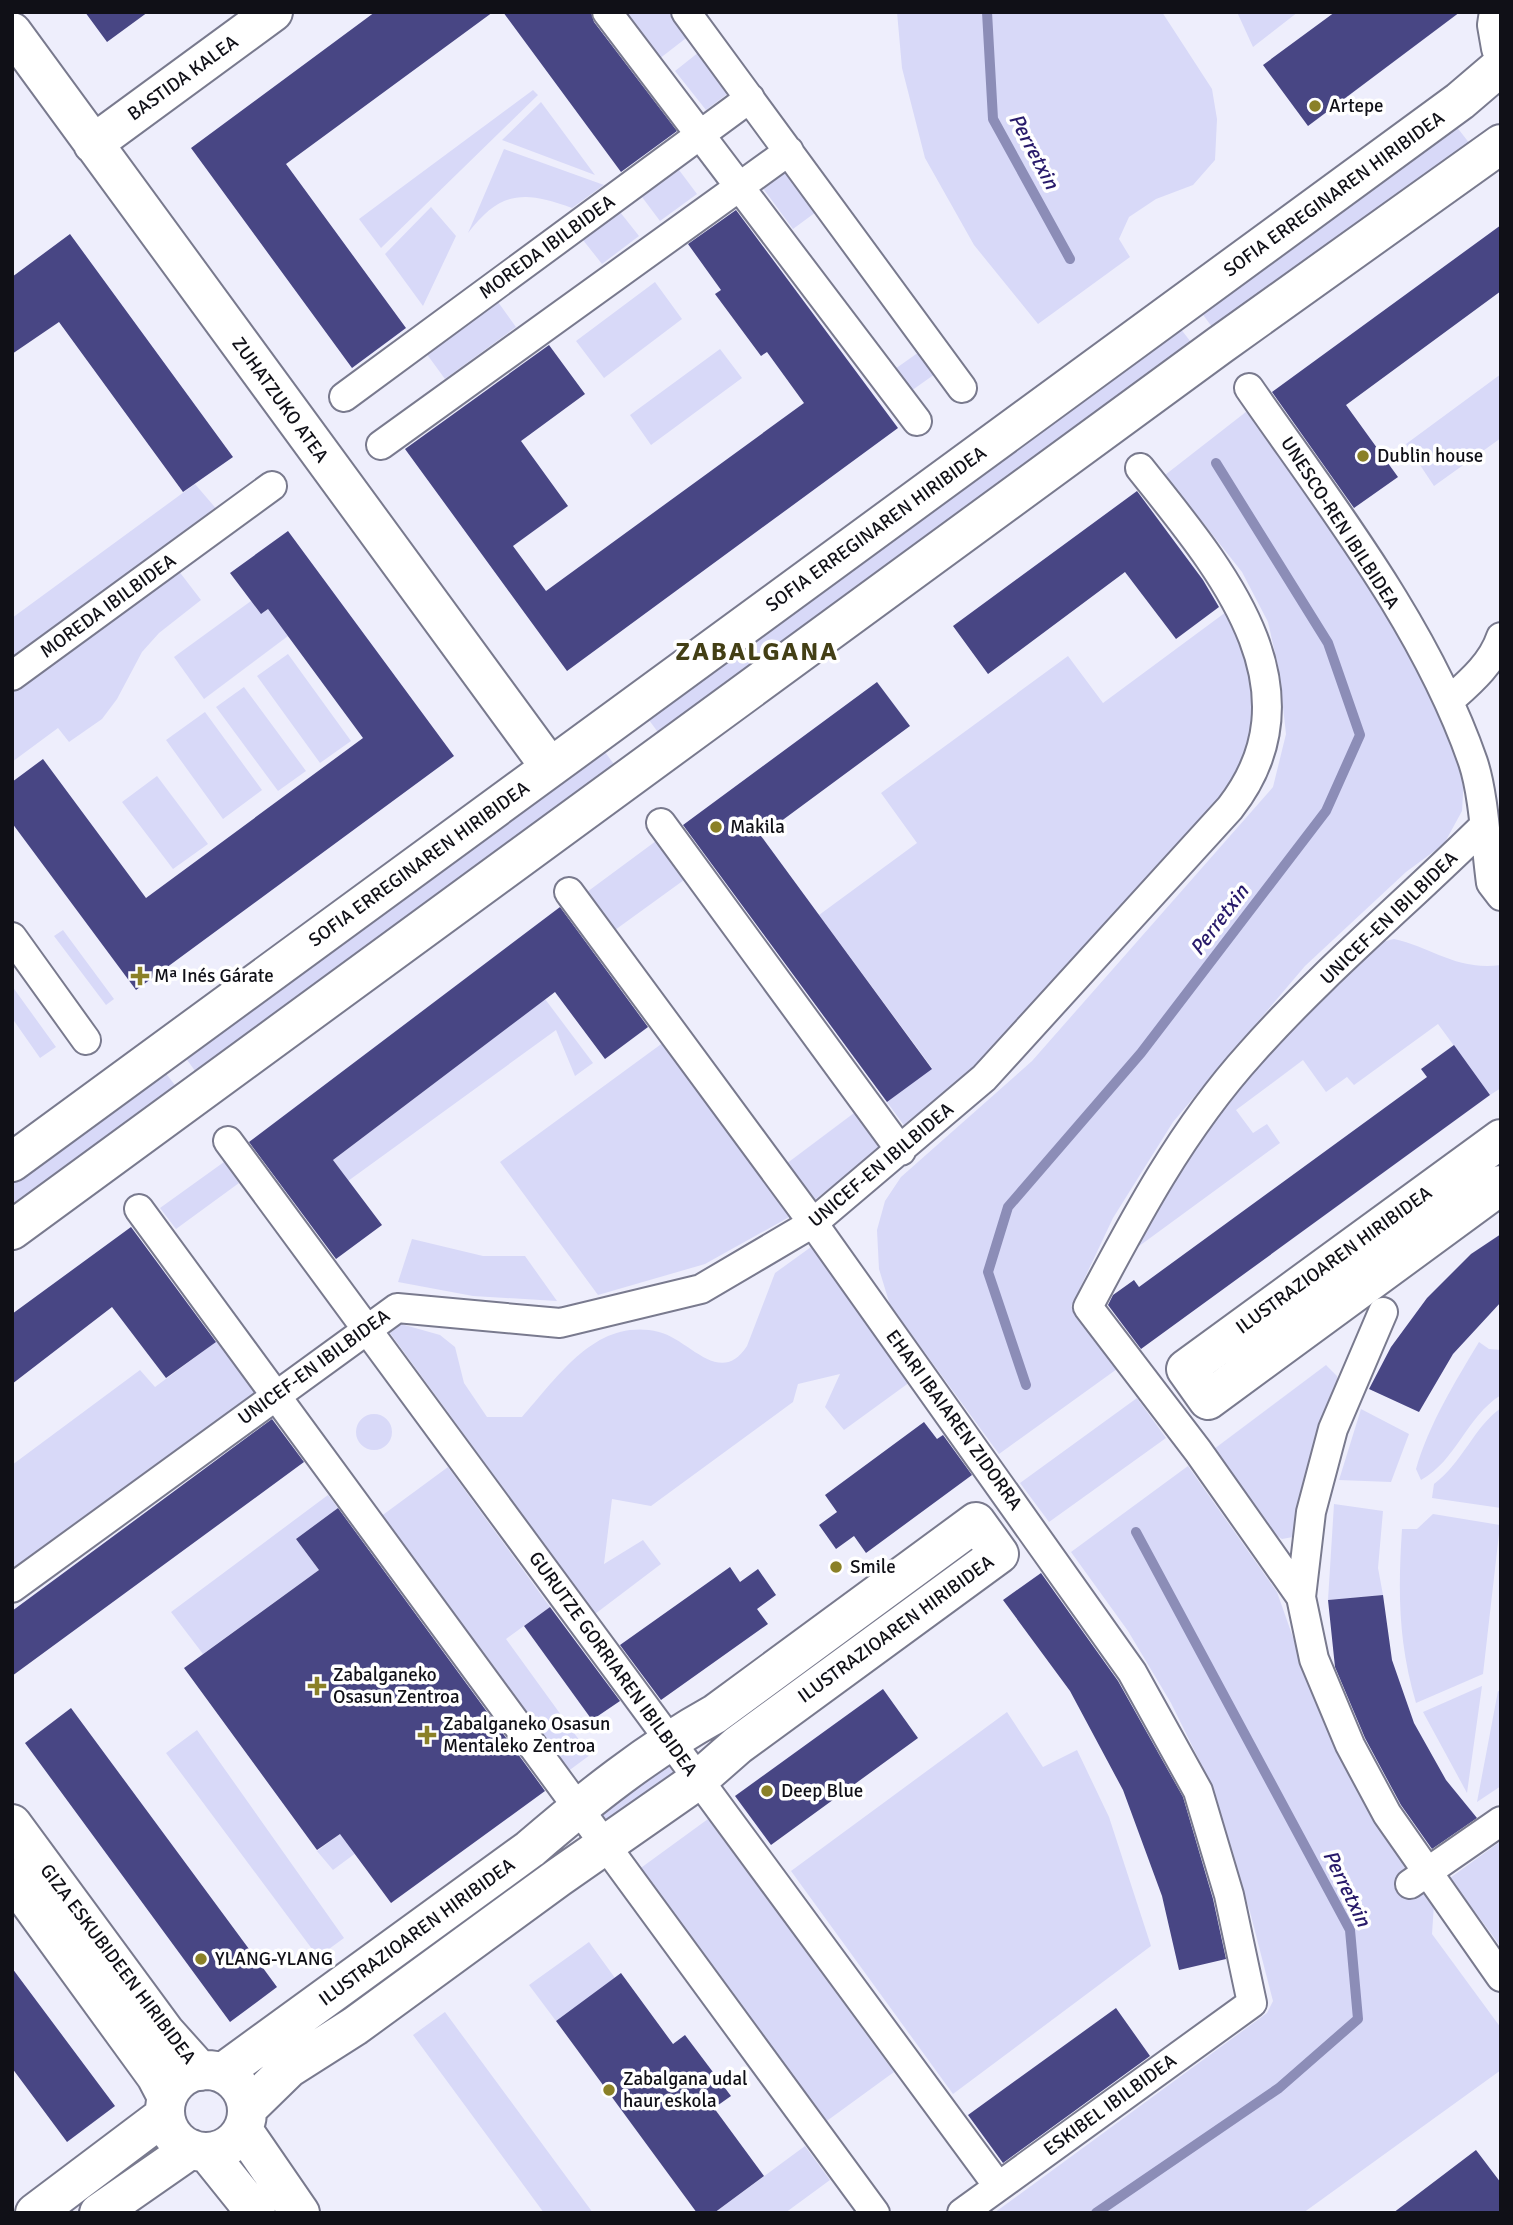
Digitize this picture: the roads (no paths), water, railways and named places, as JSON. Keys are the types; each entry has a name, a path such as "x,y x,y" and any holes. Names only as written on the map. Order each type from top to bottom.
{"street":[{"name":"BASTIDA KALEA","path":"93,144 273,12"},
{"path":"607,12 917,421"},
{"path":"686,12 962,388"},
{"path":"1499,12 1497,25 1501,48"},
{"name":"ZUHATZUKO ATEA","path":"12,32 550,767"},
{"name":"SOFIA ERREGINAREN HIRIBIDEA","path":"12,1162 1449,109 1501,66"},
{"name":"MOREDA IBILBIDEA","path":"344,397 750,97"},
{"path":"12,1230 1220,345 1501,144"},
{"path":"381,445 789,151"},
{"name":"UNESCO-REN IBILBIDEA","path":"1250,388 1378,574 1449,701 1474,765 1491,883 1501,896"},
{"name":"UNICEF-EN IBILBIDEA","path":"12,1588 397,1308 560,1323 701,1289 813,1223 984,1078 1230,808 1248,783 1265,733 1267,694 1264,666 1243,611 1210,557 1140,468"},
{"name":"MOREDA IBILBIDEA","path":"12,676 272,486"},
{"path":"1449,701 1476,677 1497,648 1501,637"},
{"path":"660,823 901,1151"},
{"name":"UNICEF-EN IBILBIDEA","path":"1301,1597 1198,1451 1088,1307 1153,1186 1198,1119 1251,1053 1483,827"},
{"name":"EHARI IBAIAREN ZIDORRA","path":"569,892 813,1223 1132,1672 1198,1791 1229,1895 1252,1994"},
{"path":"12,937 86,1040"},
{"name":"ILUSTRAZIOAREN HIRIBIDEA","path":"1501,1139 1186,1369 1208,1400 1501,1185"},
{"name":"GURUTZE GORRIAREN IBILBIDEA","path":"228,1141 998,2186"},
{"path":"139,1209 875,2213"},
{"path":"1383,1312 1333,1429 1311,1512 1301,1597 1314,1659 1350,1745 1420,1879 1501,1977"},
{"name":"ILUSTRAZIOAREN HIRIBIDEA","path":"211,2072 530,1849 578,1808 669,1740 715,1714 976,1522 999,1554 737,1745 698,1780 559,1877 355,2026 289,2068 245,2119"},
{"path":"1420,1879 1501,1821"},
{"name":"GIZA ESKUBIDEEN HIRIBIDEA","path":"12,1824 165,2032 211,2072"},
{"name":"GIZA ESKUBIDEEN HIRIBIDEA","path":"12,1878 166,2106"},
{"name":"ESKIBEL IBILBIDEA","path":"962,2213 1252,2003 1252,1994"},
{"path":"35,2213 166,2106 180,2080 211,2072 242,2091 245,2119 300,2213"},
{"path":"166,2106 171,2132 199,2150 256,2213"},
{"path":"99,2213 199,2150 228,2146 245,2119"}],"waterway":[{"name":"Perretxin","path":"987,12 993,119 1070,259"},
{"name":"Perretxin","path":"1026,1385 988,1272 1008,1207 1141,1053 1326,811 1360,735 1328,643 1216,463"},
{"name":"Perretxin","path":"1096,2213 1279,2088 1358,2019 1350,1930 1136,1532"}],"place":[{"name":"Artepe","path":"1315,106"},
{"name":"Dublin house","path":"1363,456"},
{"name":"Makila","path":"716,827"},
{"name":"Mª Inés Gárate","path":"140,976"},
{"name":"Smile","path":"836,1567"},
{"name":"Zabalganeko Osasun Zentroa","path":"317,1686"},
{"name":"Zabalganeko Osasun Mentaleko Zentroa","path":"427,1735"},
{"name":"Deep Blue","path":"767,1791"},
{"name":"YLANG-YLANG","path":"201,1959"},
{"name":"Zabalgana udal haur eskola","path":"609,2090"}],"district":[{"name":"ZABALGANA","path":"757,652"}]}
